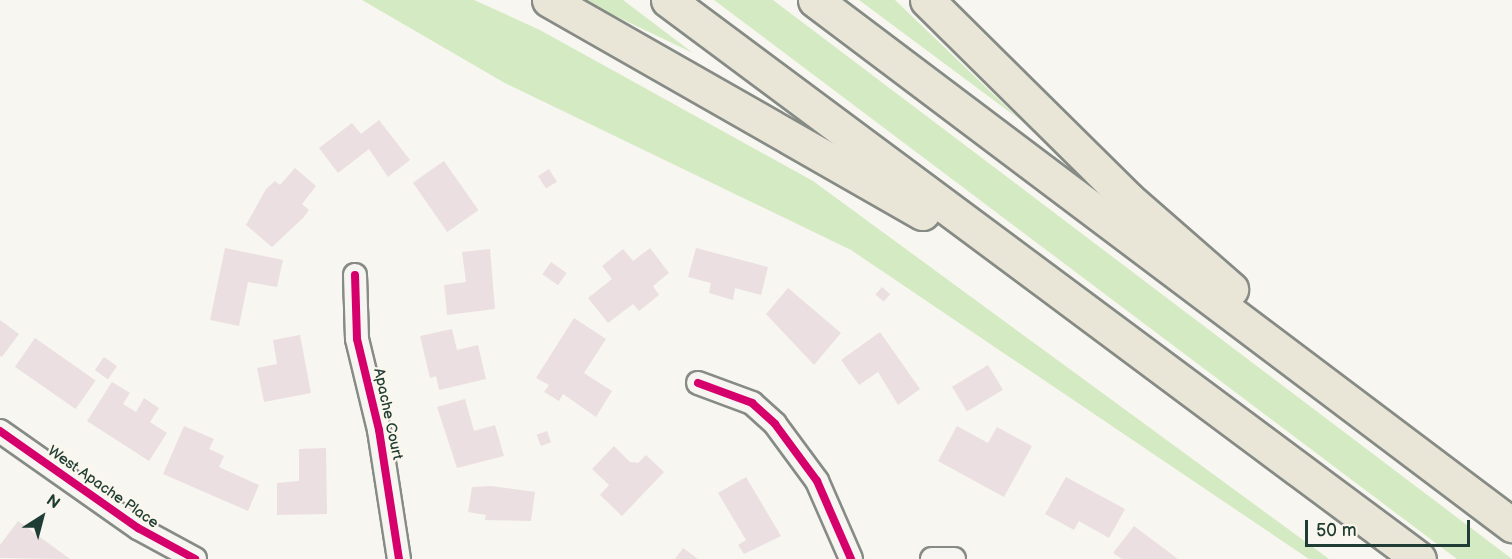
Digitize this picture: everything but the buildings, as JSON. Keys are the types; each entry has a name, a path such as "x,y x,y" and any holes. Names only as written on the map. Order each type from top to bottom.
{"highway":[{"path":"549,0 839,162 987,261 1046,280"},
{"path":"668,0 1419,559"},
{"path":"814,0 1512,525"},
{"path":"927,0 1128,200 1292,339 1349,403"}],"street":[{"name":"Apache Court","path":"355,275 357,339 379,429 399,559"},
{"path":"698,383 752,403 775,424 817,481 851,559"},
{"name":"West Apache Place","path":"0,431 138,528 195,559"},
{"path":"932,559 954,559"}],"green space":[{"path":"362,0 474,0 540,30 813,181 1329,559 1309,559 851,250 503,82"},
{"path":"582,0 623,0 693,53"},
{"path":"714,0 773,0 1512,559 1457,559"},
{"path":"859,0 895,0 1019,119"}],"cycle path":[{"path":"355,275 357,339 379,430 399,559"},
{"path":"698,383 752,403 775,424 817,481 851,559"},
{"path":"0,431 138,528 195,559"}]}
